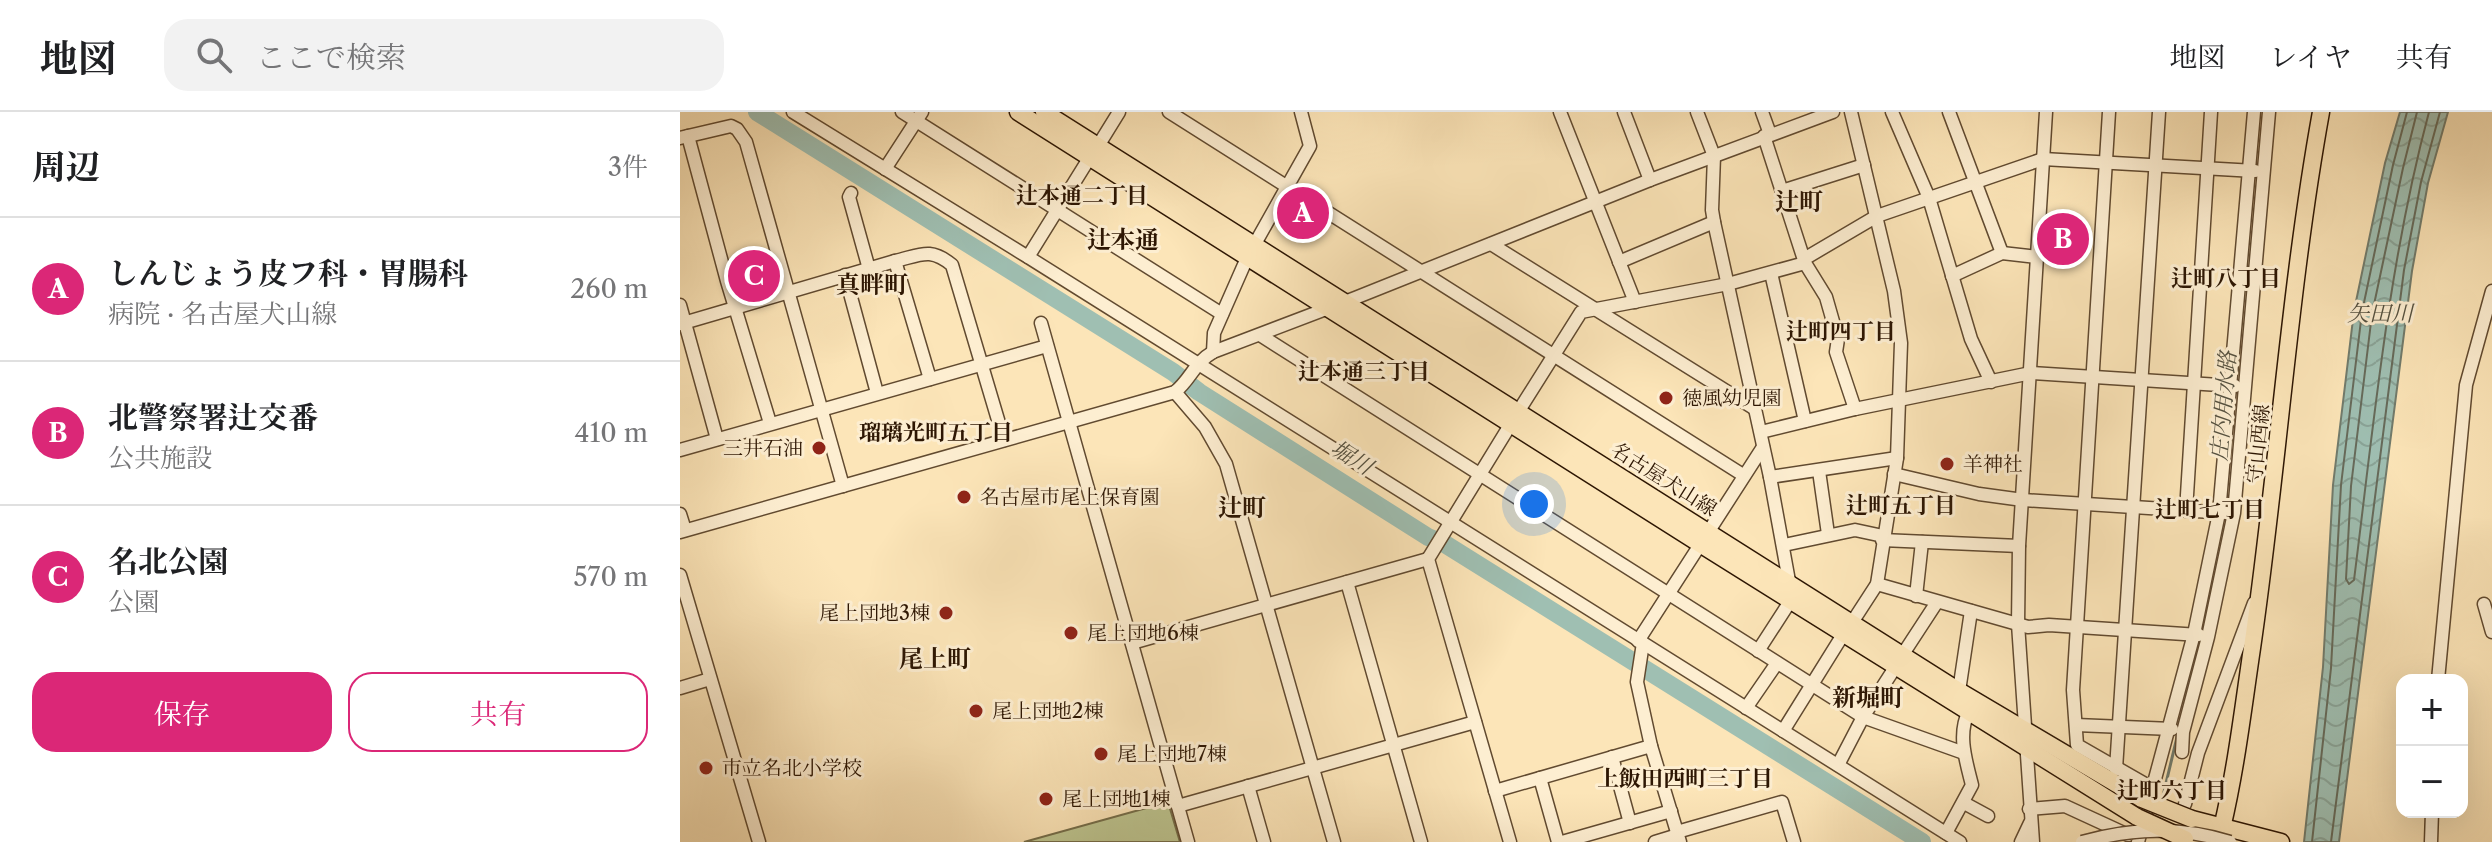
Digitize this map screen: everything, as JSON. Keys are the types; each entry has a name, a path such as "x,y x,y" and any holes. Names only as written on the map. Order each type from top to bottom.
{"main road":[{"name":"名古屋犬山線","path":"1018,112 1094,152 1251,252 1327,308 1515,417"},
{"name":"名古屋犬山線","path":"1044,112 1094,152"},
{"name":"守山西線","path":"2228,834 2262,581 2306,196 2321,112"},
{"name":"名古屋犬山線","path":"1251,252 1345,302 1515,417 1704,537 1791,600 1848,627"},
{"name":"名古屋犬山線","path":"1704,537 1789,581 1848,627 1900,660 1969,711 2188,811 2228,834 2281,842"},
{"name":"名古屋犬山線","path":"1900,660 1959,691 2137,817 2187,841"}],"street":[{"path":"793,112 1028,257 1194,367 1447,526 1960,842"},
{"path":"902,112 920,117 1222,314"},
{"path":"1028,257 1119,112"},
{"path":"1169,112 1743,475"},
{"path":"1213,352 1214,333 1251,252 1310,146 1302,115 1318,112"},
{"path":"1560,112 1635,302"},
{"path":"1624,112 1650,180"},
{"path":"1697,112 1714,156 1714,222 1761,432 1789,581"},
{"path":"1762,112 1804,261 1826,297 1838,339 1836,352 1855,409"},
{"path":"1783,731 1877,584 1897,458 1901,343 1894,291 1851,112"},
{"path":"1892,112 1929,198 1971,339 1991,382"},
{"path":"1949,112 2002,253"},
{"path":"2033,842 2018,624 2019,546 2046,112"},
{"path":"2109,112 2073,690 2077,745 2116,769 2147,794"},
{"path":"2116,769 2159,112"},
{"path":"2186,511 2211,112"},
{"path":"2182,752 2175,730 2219,513 2254,112"},
{"path":"2029,809 2065,806 2138,841 2147,794 2175,730 2208,637 2234,513 2269,112"},
{"path":"680,514 682,531 1179,389 1194,367 1213,352 1828,113"},
{"path":"885,169 920,117"},
{"path":"770,423 684,137 731,126 746,142 843,486"},
{"path":"1132,643 1347,582 1431,552 1581,312 1771,273 1804,261 1877,216 2043,159 2264,172"},
{"path":"1782,191 1864,165"},
{"path":"851,193 849,197 869,269"},
{"path":"1619,262 1714,222"},
{"path":"1491,244 1755,409"},
{"path":"682,323 895,261 931,252 940,255 952,265 1004,440"},
{"path":"1952,276 2002,253 2037,257"},
{"path":"895,261 930,379"},
{"path":"1771,273 1805,421"},
{"path":"845,275 877,393"},
{"path":"2439,674 2466,385 2492,291"},
{"path":"680,305 682,323 717,439"},
{"path":"1041,323 1188,842"},
{"path":"1260,335 1863,717 1964,753"},
{"path":"680,450 1047,346"},
{"path":"1761,432 1855,409 2031,373 2245,387"},
{"path":"1179,389 1211,435 1226,464 1334,842"},
{"path":"1678,836 1651,746 1637,679 1640,646 1668,594 1763,447"},
{"path":"1770,477 1897,458"},
{"path":"1819,471 1828,534"},
{"path":"1894,474 1979,494 2023,500 2234,513"},
{"path":"1784,545 1855,530 1882,538 1922,542 2019,546"},
{"path":"1916,596 1922,542"},
{"path":"1431,552 1510,842"},
{"path":"680,575 683,600 759,842"},
{"path":"2188,811 2198,753 2262,581"},
{"path":"1347,582 1421,842"},
{"path":"1877,584 2028,627 2078,626 2208,637"},
{"path":"1758,651 1791,600"},
{"path":"1838,765 1863,717 1937,602"},
{"path":"2484,604 2492,632"},
{"path":"1959,691 1971,611"},
{"path":"1746,708 1777,663"},
{"path":"680,688 710,679"},
{"path":"1946,833 1972,785 1964,753 1963,722 1969,711"},
{"path":"1178,806 1475,722"},
{"path":"2076,725 2175,730"},
{"path":"1495,791 1651,746"},
{"path":"1612,757 1630,823"},
{"path":"1540,778 1560,842 1671,811"},
{"path":"1248,786 1264,842"},
{"path":"1655,842 1782,802 1794,842"},
{"path":"1964,803 1988,816"},
{"path":"2431,842 2432,818"},
{"path":"2021,842 2030,823"},
{"path":"2082,842 2113,833 2160,829 2228,834"}],"green space":[{"path":"771,251 781,287 777,293 741,303 737,300 726,264"},
{"path":"1168,802 1180,842 1024,842"}],"water":[{"name":"矢田川","path":"2400,112 2448,112 2428,183 2412,271 2339,842 2304,842 2323,667 2333,485 2354,311 2385,163"}],"waterway":[{"name":"堀川","path":"757,112 1173,372 1199,392 1428,537 1445,544 1922,842"},
{"name":"庄内用水路","path":"2162,800 2177,737"}],"place":[{"name":"しんじょう皮フ科・胃腸科","path":"1303,213"},
{"name":"北警察署辻交番","path":"2063,239"},
{"name":"名北公園","path":"754,276"},
{"name":"徳風幼児園","path":"1666,398"},
{"name":"三井石油","path":"819,448"},
{"name":"羊神社","path":"1947,464"},
{"name":"名古屋市尾上保育園","path":"964,497"},
{"name":"尾上団地3棟","path":"946,613"},
{"name":"尾上団地6棟","path":"1071,633"},
{"name":"尾上団地2棟","path":"976,711"},
{"name":"尾上団地7棟","path":"1101,754"},
{"name":"市立名北小学校","path":"706,768"},
{"name":"尾上団地1棟","path":"1046,799"}],"district":[{"name":"辻本通二丁目","path":"1082,195"},
{"name":"辻町","path":"1799,202"},
{"name":"辻本通","path":"1123,240"},
{"name":"辻町八丁目","path":"2226,278"},
{"name":"真畔町","path":"872,285"},
{"name":"辻町四丁目","path":"1841,331"},
{"name":"辻本通三丁目","path":"1364,371"},
{"name":"瑠璃光町五丁目","path":"936,432"},
{"name":"辻町五丁目","path":"1901,505"},
{"name":"辻町","path":"1242,508"},
{"name":"辻町七丁目","path":"2210,509"},
{"name":"尾上町","path":"935,659"},
{"name":"新堀町","path":"1868,698"},
{"name":"上飯田西町三丁目","path":"1685,778"},
{"name":"辻町六丁目","path":"2172,790"}]}
